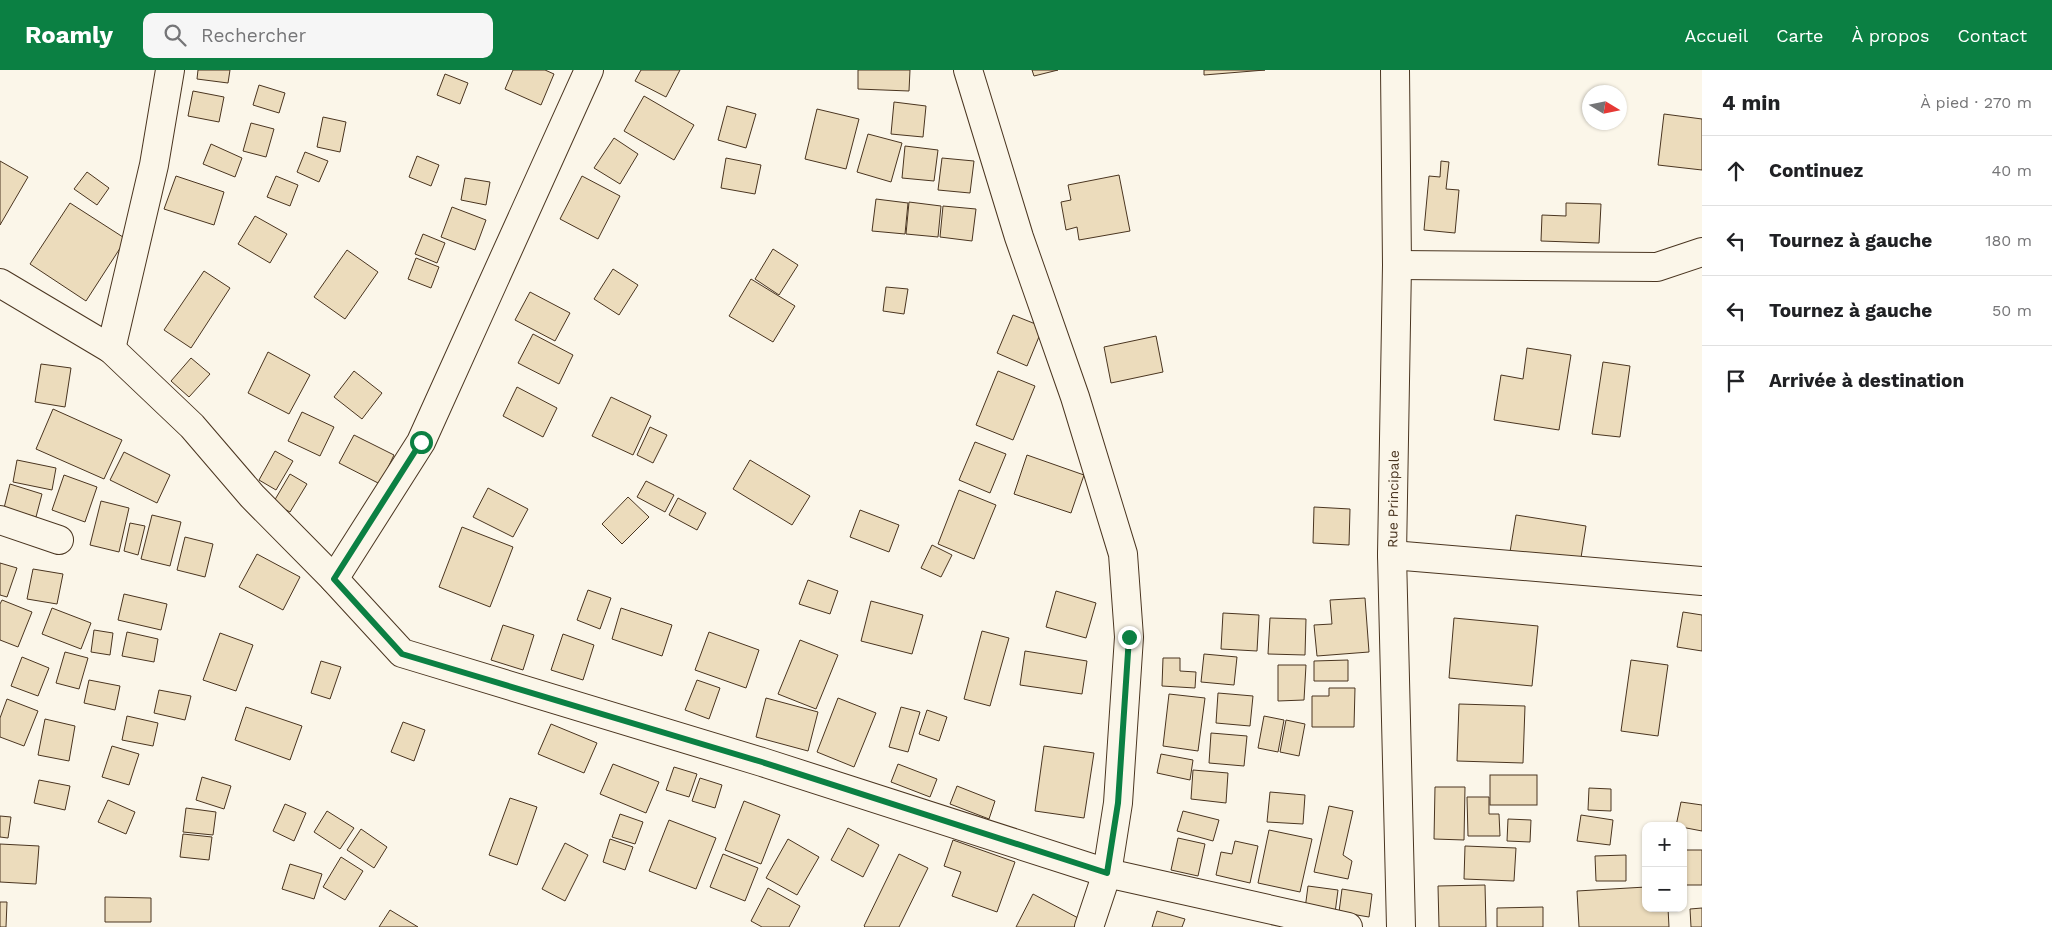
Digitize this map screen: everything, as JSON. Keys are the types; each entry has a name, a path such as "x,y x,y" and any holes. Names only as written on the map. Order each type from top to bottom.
{"street":[{"path":"111,349 154,165 170,70"},
{"path":"334,579 421,442 589,70"},
{"path":"968,70 1019,236 1074,397 1122,554 1129,637 1118,803 1107,873 1089,927"},
{"name":"Rue Principale","path":"1395,70 1397,264 1392,555 1401,927"},
{"path":"1397,264 1656,267 1702,252"},
{"path":"0,283 111,349 192,426 252,496 334,579 402,654 762,762 1107,873 1348,927"},
{"path":"0,520 59,540"},
{"path":"1392,555 1702,581"}],"building":[{"path":"198,70 230,70 228,83 197,79"},
{"path":"513,70 545,70 554,74 541,105 505,89"},
{"path":"641,70 680,70 666,97 635,81"},
{"path":"858,70 910,70 909,91 858,89"},
{"path":"1032,70 1058,70 1034,76"},
{"path":"1204,70 1265,70 1204,75"},
{"path":"445,74 468,83 460,104 437,95"},
{"path":"259,85 285,93 279,113 253,105"},
{"path":"193,91 224,97 219,122 188,116"},
{"path":"644,96 694,125 674,160 624,131"},
{"path":"894,102 926,106 923,137 891,134"},
{"path":"727,106 756,114 746,148 718,140"},
{"path":"817,109 859,119 846,169 805,159"},
{"path":"1664,114 1702,119 1702,170 1658,165"},
{"path":"323,117 346,122 340,152 317,147"},
{"path":"251,123 274,129 266,157 243,151"},
{"path":"868,134 902,143 891,182 857,172"},
{"path":"614,138 638,154 620,184 594,168"},
{"path":"211,144 242,158 235,177 203,164"},
{"path":"905,146 938,150 934,181 902,178"},
{"path":"305,152 328,161 319,182 297,172"},
{"path":"417,156 439,165 431,186 409,177"},
{"path":"726,158 761,165 755,194 721,188"},
{"path":"942,158 974,161 970,193 938,190"},
{"path":"0,161 28,177 0,225"},
{"path":"1441,161 1449,162 1446,189 1459,190 1455,233 1424,230 1429,176 1440,177"},
{"path":"87,172 109,188 97,205 74,189"},
{"path":"1119,175 1130,231 1079,240 1077,227 1066,230 1061,202 1071,200 1068,185"},
{"path":"176,176 224,192 214,225 164,209"},
{"path":"276,176 298,185 290,206 267,197"},
{"path":"582,176 620,196 598,239 560,219"},
{"path":"465,178 490,182 486,205 461,200"},
{"path":"876,199 908,203 905,234 872,231"},
{"path":"909,202 941,206 938,237 906,234"},
{"path":"70,203 126,239 86,301 30,264"},
{"path":"1566,203 1601,204 1599,243 1541,241 1542,215 1566,216"},
{"path":"943,206 976,209 972,241 940,237"},
{"path":"452,207 486,220 475,250 441,237"},
{"path":"255,216 287,234 270,263 238,244"},
{"path":"423,234 445,243 437,263 415,254"},
{"path":"773,249 798,265 779,295 755,279"},
{"path":"347,250 378,272 345,319 314,297"},
{"path":"416,258 439,267 431,288 408,279"},
{"path":"613,269 638,285 619,315 594,299"},
{"path":"204,271 230,288 191,348 164,330"},
{"path":"751,279 795,306 773,342 729,316"},
{"path":"886,287 908,289 904,314 883,311"},
{"path":"530,292 570,313 555,341 515,320"},
{"path":"1013,315 1043,327 1027,366 997,353"},
{"path":"533,334 573,355 559,384 518,363"},
{"path":"1156,336 1163,372 1111,383 1104,347"},
{"path":"1527,348 1571,355 1559,430 1494,420 1501,375 1523,379"},
{"path":"268,352 310,375 289,414 248,393"},
{"path":"191,358 210,374 189,397 171,381"},
{"path":"1603,362 1630,366 1620,437 1592,434"},
{"path":"41,364 71,368 65,407 35,402"},
{"path":"354,371 382,393 362,419 334,397"},
{"path":"998,371 1035,386 1013,440 976,425"},
{"path":"517,387 557,408 543,437 503,416"},
{"path":"611,397 651,416 633,455 592,436"},
{"path":"53,409 122,440 104,479 36,449"},
{"path":"302,412 334,427 320,456 288,441"},
{"path":"650,427 667,435 653,463 637,455"},
{"path":"354,435 394,455 380,484 339,463"},
{"path":"975,442 1006,454 990,493 959,480"},
{"path":"275,451 293,461 276,490 259,480"},
{"path":"124,452 170,475 157,503 110,480"},
{"path":"1027,455 1084,475 1071,513 1014,494"},
{"path":"17,460 56,468 52,490 13,482"},
{"path":"750,460 810,496 792,525 733,489"},
{"path":"290,474 307,484 290,512 273,503"},
{"path":"64,475 97,487 85,522 52,510"},
{"path":"646,481 674,495 665,512 637,497"},
{"path":"10,484 42,494 36,517 4,508"},
{"path":"488,488 528,509 513,537 473,517"},
{"path":"959,490 996,505 974,559 938,544"},
{"path":"628,497 649,517 622,544 602,524"},
{"path":"678,498 706,513 697,530 669,515"},
{"path":"101,501 129,508 119,552 90,545"},
{"path":"1314,507 1350,509 1349,545 1313,543"},
{"path":"860,510 899,525 889,552 850,537"},
{"path":"152,515 181,522 170,566 141,559"},
{"path":"1516,515 1586,526 1580,564 1510,552"},
{"path":"130,523 145,526 138,555 124,551"},
{"path":"462,527 513,547 490,607 439,587"},
{"path":"185,537 213,544 205,577 177,570"},
{"path":"932,545 952,555 941,577 921,568"},
{"path":"257,554 300,577 283,610 239,587"},
{"path":"0,563 17,568 7,597 0,595"},
{"path":"33,569 63,574 57,604 27,599"},
{"path":"808,580 838,591 830,614 799,604"},
{"path":"588,590 611,598 600,629 577,620"},
{"path":"1056,591 1096,603 1086,638 1046,627"},
{"path":"124,594 167,604 161,630 118,620"},
{"path":"1365,598 1369,652 1317,656 1314,625 1332,624 1330,600"},
{"path":"2,600 32,612 18,647 0,640 0,604"},
{"path":"871,601 923,615 912,654 861,641"},
{"path":"52,608 91,623 81,649 42,634"},
{"path":"621,608 672,625 662,656 612,639"},
{"path":"1683,612 1702,615 1702,651 1677,647"},
{"path":"1223,613 1259,615 1257,651 1221,649"},
{"path":"1270,618 1306,619 1305,655 1268,654"},
{"path":"1454,618 1538,626 1532,686 1449,678"},
{"path":"503,625 534,635 523,670 491,660"},
{"path":"94,630 113,633 110,655 91,652"},
{"path":"982,631 1009,638 990,706 964,699"},
{"path":"127,632 158,639 154,662 122,656"},
{"path":"709,632 759,650 746,688 695,670"},
{"path":"220,633 253,645 236,691 203,680"},
{"path":"563,634 594,645 583,680 551,670"},
{"path":"800,640 838,655 816,709 778,694"},
{"path":"1025,651 1087,661 1082,694 1020,685"},
{"path":"65,652 88,658 79,689 56,683"},
{"path":"1204,654 1237,657 1234,685 1201,682"},
{"path":"22,657 49,668 38,696 11,686"},
{"path":"1163,658 1180,658 1180,671 1196,672 1195,688 1162,686"},
{"path":"1348,660 1348,681 1314,681 1314,661"},
{"path":"1631,660 1668,665 1658,736 1621,731"},
{"path":"321,661 341,667 330,699 311,693"},
{"path":"1278,665 1306,665 1304,700 1278,701"},
{"path":"89,680 120,686 115,710 84,703"},
{"path":"697,680 720,688 709,719 685,710"},
{"path":"1329,688 1355,688 1354,727 1312,727 1312,696 1329,696"},
{"path":"159,690 191,696 185,720 154,713"},
{"path":"1218,693 1253,696 1250,726 1216,723"},
{"path":"1169,694 1205,698 1198,751 1163,746"},
{"path":"766,698 818,712 808,751 756,737"},
{"path":"838,698 876,713 854,767 817,752"},
{"path":"7,699 38,711 24,746 0,737 0,718"},
{"path":"1459,704 1525,706 1523,763 1457,761"},
{"path":"246,707 302,726 290,760 235,740"},
{"path":"901,707 920,712 908,752 889,747"},
{"path":"927,710 947,717 939,741 919,734"},
{"path":"127,716 158,723 153,746 122,740"},
{"path":"1264,716 1284,720 1278,752 1258,748"},
{"path":"45,719 75,726 69,761 38,755"},
{"path":"1286,720 1305,724 1299,756 1280,752"},
{"path":"403,722 425,730 414,761 391,752"},
{"path":"551,724 597,743 584,773 538,754"},
{"path":"1211,733 1247,736 1244,766 1209,763"},
{"path":"112,746 139,754 129,785 102,777"},
{"path":"1044,746 1094,753 1084,818 1035,811"},
{"path":"1161,754 1193,760 1190,780 1157,773"},
{"path":"613,764 659,782 646,813 600,794"},
{"path":"898,764 937,779 930,797 891,782"},
{"path":"674,767 697,774 689,797 666,790"},
{"path":"1193,770 1228,773 1226,803 1191,799"},
{"path":"1490,775 1537,775 1537,805 1490,805"},
{"path":"202,777 231,786 224,809 196,800"},
{"path":"700,778 722,785 715,808 692,801"},
{"path":"39,780 70,786 65,810 34,803"},
{"path":"957,786 995,801 989,819 950,804"},
{"path":"1435,787 1465,787 1464,840 1434,839"},
{"path":"1589,788 1611,789 1611,811 1588,810"},
{"path":"1270,792 1305,795 1303,824 1267,822"},
{"path":"1467,797 1489,797 1489,814 1499,814 1500,836 1468,836"},
{"path":"510,798 537,807 517,865 489,855"},
{"path":"108,800 135,812 126,834 98,822"},
{"path":"744,801 780,815 761,864 725,850"},
{"path":"1681,802 1702,805 1702,831 1687,828 1687,822 1677,822"},
{"path":"285,804 306,813 294,841 273,831"},
{"path":"1329,806 1353,811 1343,855 1352,861 1348,879 1314,872"},
{"path":"186,808 216,812 213,835 183,832"},
{"path":"327,811 354,828 340,849 314,832"},
{"path":"1183,811 1219,820 1213,841 1177,831"},
{"path":"620,814 643,822 635,844 612,837"},
{"path":"1581,815 1613,820 1610,845 1577,841"},
{"path":"0,816 11,817 8,838 0,837"},
{"path":"1508,819 1531,820 1530,842 1507,841"},
{"path":"669,820 716,838 696,889 649,871"},
{"path":"848,828 879,845 863,877 831,860"},
{"path":"361,829 387,847 374,868 347,850"},
{"path":"1269,830 1312,839 1300,892 1258,883"},
{"path":"183,834 212,837 209,860 180,857"},
{"path":"1178,838 1205,844 1198,876 1171,870"},
{"path":"610,839 633,847 625,870 603,862"},
{"path":"788,839 819,857 797,895 766,878"},
{"path":"953,840 1015,862 997,912 952,896 961,872 944,866"},
{"path":"1235,841 1258,846 1250,883 1216,875 1221,852 1232,854"},
{"path":"565,843 588,855 565,901 542,889"},
{"path":"0,844 39,846 36,884 0,882"},
{"path":"1465,846 1516,848 1514,881 1464,879"},
{"path":"1687,850 1702,850 1702,885 1687,885"},
{"path":"723,854 758,868 745,901 710,887"},
{"path":"899,854 928,868 899,927 865,927 864,926"},
{"path":"1626,855 1626,881 1596,881 1595,856"},
{"path":"341,857 363,871 345,900 323,887"},
{"path":"290,864 322,874 314,899 282,889"},
{"path":"1485,885 1486,927 1439,927 1438,886"},
{"path":"1308,886 1338,890 1335,913 1305,909"},
{"path":"1642,887 1642,912 1668,912 1669,927 1579,927 1577,891"},
{"path":"768,888 800,906 789,927 762,927 751,921"},
{"path":"1342,889 1372,894 1369,917 1339,912"},
{"path":"1033,894 1080,919 1076,927 1016,927"},
{"path":"105,897 151,898 151,922 105,922"},
{"path":"0,902 7,902 6,927 0,927"},
{"path":"1543,907 1543,927 1497,927 1497,908"},
{"path":"1702,908 1702,927 1691,927 1690,909"},
{"path":"390,910 418,927 379,927"},
{"path":"1157,911 1185,919 1182,927 1152,927"}],"route":[{"path":"421,442 334,579 402,654 762,762 1107,873 1118,803 1129,637"}]}
